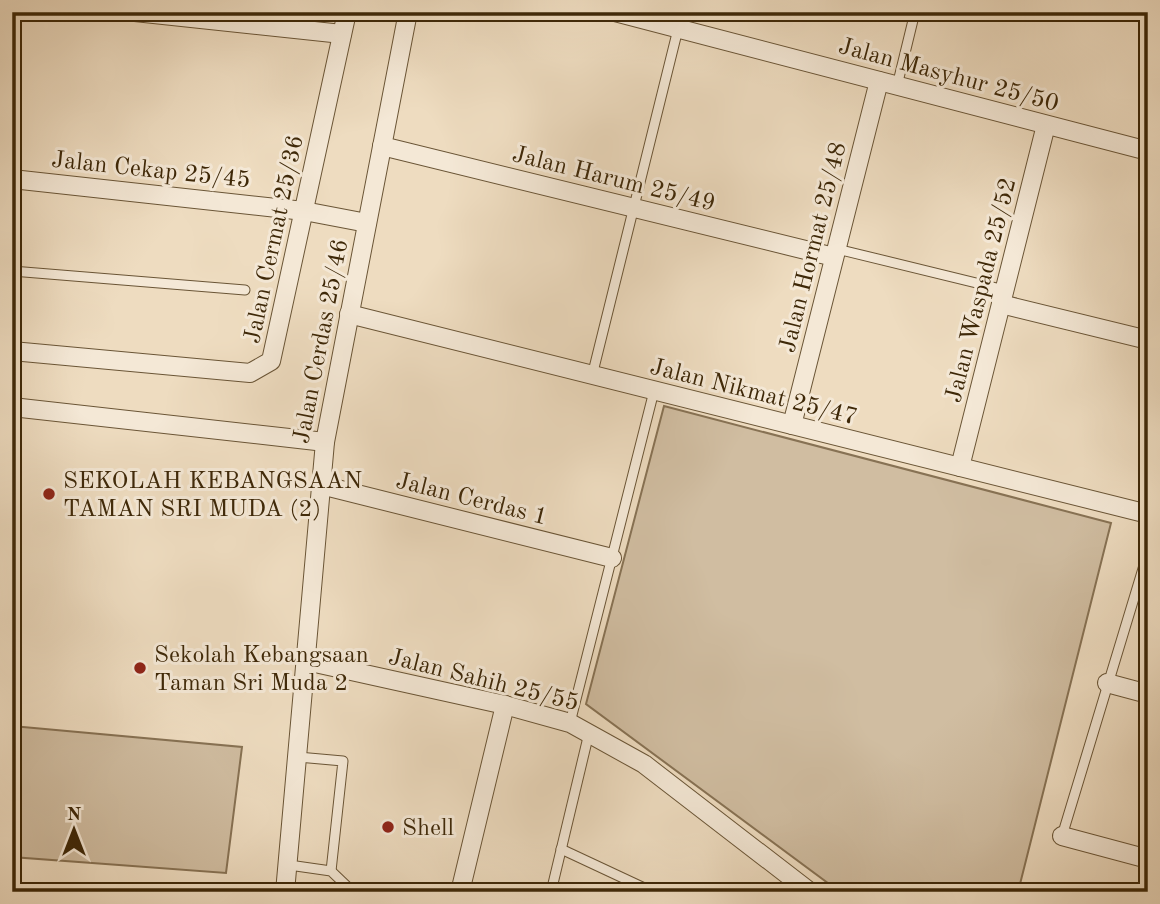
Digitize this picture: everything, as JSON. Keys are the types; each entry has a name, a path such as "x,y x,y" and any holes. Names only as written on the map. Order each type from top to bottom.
{"street":[{"path":"135,12 342,34"},
{"name":"Jalan Cermat 25/36","path":"12,351 250,373 271,361 347,12"},
{"name":"Jalan Cerdas 25/46","path":"285,892 325,442 408,12"},
{"name":"Jalan Masyhur 25/50","path":"615,12 1148,151"},
{"name":"Jalan Hormat 25/48","path":"792,425 879,81"},
{"name":"Jalan Waspada 25/52","path":"960,467 1046,125"},
{"name":"Jalan Harum 25/49","path":"382,146 634,208 835,253"},
{"name":"Jalan Cekap 25/45","path":"12,178 304,211 367,222"},
{"path":"1003,297 1148,340"},
{"name":"Jalan Nikmat 25/47","path":"349,314 1148,514"},
{"path":"12,407 325,442"},
{"name":"Jalan Cerdas 1","path":"321,485 612,558"},
{"name":"Jalan Sahih 25/55","path":"306,661 505,705 570,723 644,764 810,892"},
{"path":"1107,683 1148,694"},
{"path":"460,892 505,705"},
{"path":"1062,836 1148,859"}],"lane":[{"path":"12,55 16,12"},
{"path":"897,86 915,12"},
{"path":"592,376 678,29"},
{"path":"835,253 1003,297"},
{"path":"12,271 245,290"},
{"path":"570,723 654,391"},
{"path":"1062,836 1148,552"},
{"path":"551,892 589,733"},
{"path":"298,757 343,761 331,872"},
{"path":"561,849 653,892"},
{"path":"289,865 331,872 353,892"}],"shaded area":[{"path":"664,406 1111,523 1018,892 840,892 586,704"},
{"path":"12,726 242,747 226,873 12,857"}],"place":[{"name":"SEKOLAH KEBANGSAAN TAMAN SRI MUDA (2)","path":"49,494"},
{"name":"Sekolah Kebangsaan Taman Sri Muda 2","path":"140,668"},
{"name":"Shell","path":"388,827"}]}
